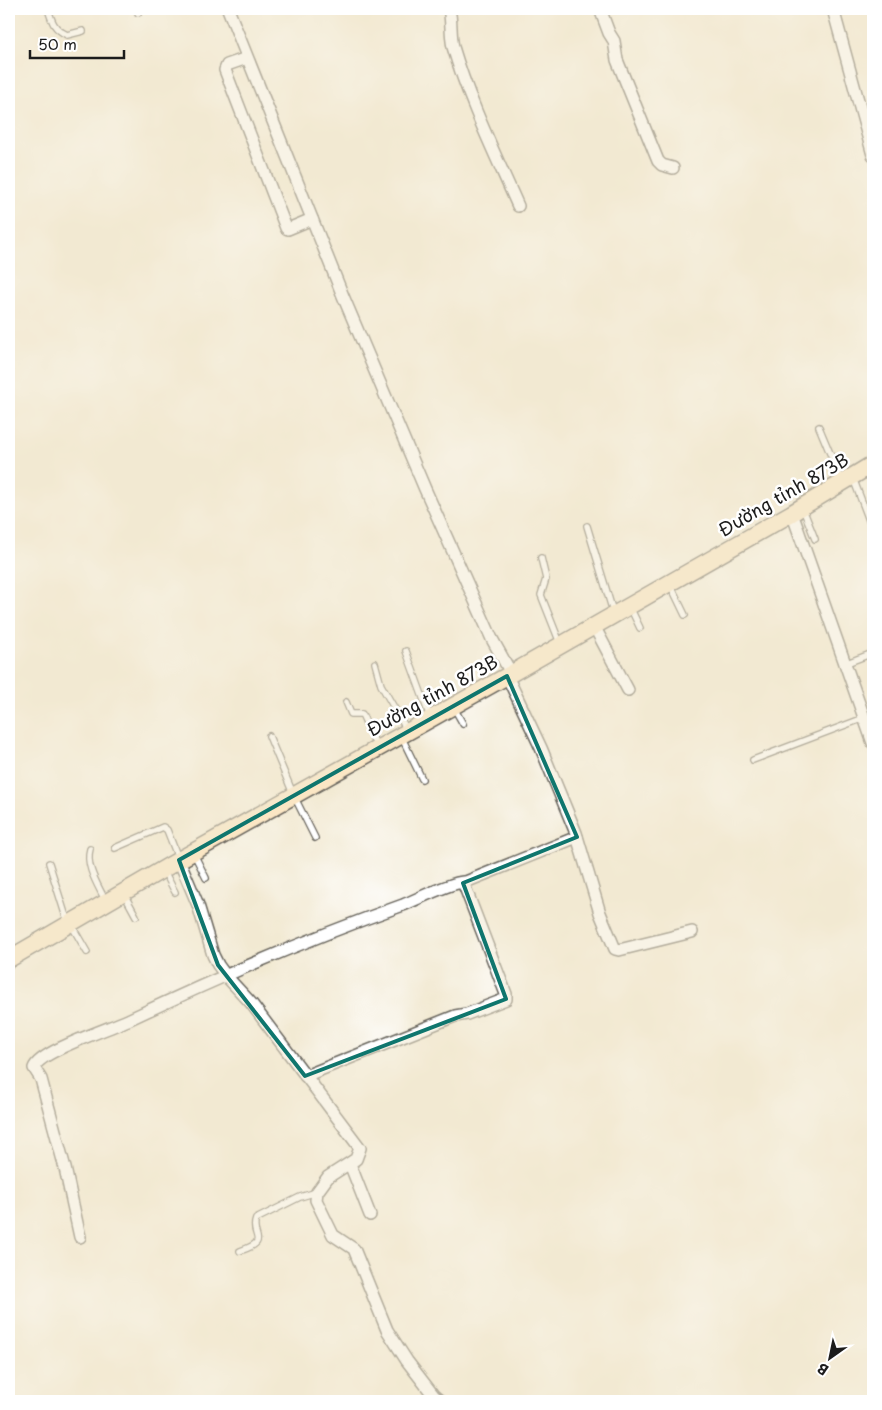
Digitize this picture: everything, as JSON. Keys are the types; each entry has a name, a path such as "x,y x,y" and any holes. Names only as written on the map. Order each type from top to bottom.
{"main road":[{"name":"Đường tỉnh 873B","path":"10,956 509,675 797,510 873,464"}],"street":[{"path":"228,9 312,219 425,489 541,748 577,837 600,913 615,949 619,950 692,932"},
{"path":"449,9 452,25 451,39 462,73 518,206"},
{"path":"600,9 614,41 617,60 658,161 666,167 673,168"},
{"path":"833,9 873,155"},
{"path":"247,58 227,66 225,70 286,228 288,229 312,219"},
{"path":"797,510 844,664 873,743"},
{"path":"594,626 628,690"},
{"path":"80,1237 65,1168 41,1079 35,1071 35,1066 41,1058 90,1034 119,1024 344,925 460,882 463,883 577,837"},
{"path":"179,860 198,905 213,955 226,976 251,1003 360,1148 356,1159 328,1177 317,1192 316,1200 332,1235 354,1248 387,1330 407,1361 440,1401"},
{"path":"305,1076 455,1016 467,1014 506,999 506,994 463,883"},
{"path":"350,1164 370,1215"}],"lane":[{"path":"48,9 54,27 58,31 67,35 83,31"},
{"path":"819,427 872,528"},
{"path":"797,510 815,539"},
{"path":"587,526 614,614"},
{"path":"541,558 546,579 541,595 561,645"},
{"path":"670,582 684,615"},
{"path":"629,605 640,628"},
{"path":"406,651 430,719"},
{"path":"844,664 873,653"},
{"path":"374,663 381,685 405,734 422,779"},
{"path":"346,702 351,714 362,714 378,748"},
{"path":"453,706 463,724"},
{"path":"753,760 864,718"},
{"path":"269,736 294,796 315,838"},
{"path":"115,848 163,827 167,830 179,860"},
{"path":"90,849 88,857 91,869 106,902"},
{"path":"193,852 206,878"},
{"path":"49,863 56,888 70,923 87,952"},
{"path":"164,869 176,892"},
{"path":"123,892 136,916"},
{"path":"240,1250 256,1244 258,1239 254,1223 256,1219 300,1197 317,1192"}],"highlighted area":[{"path":"507,676 577,837 463,883 506,999 305,1076 218,965 179,860"}]}
